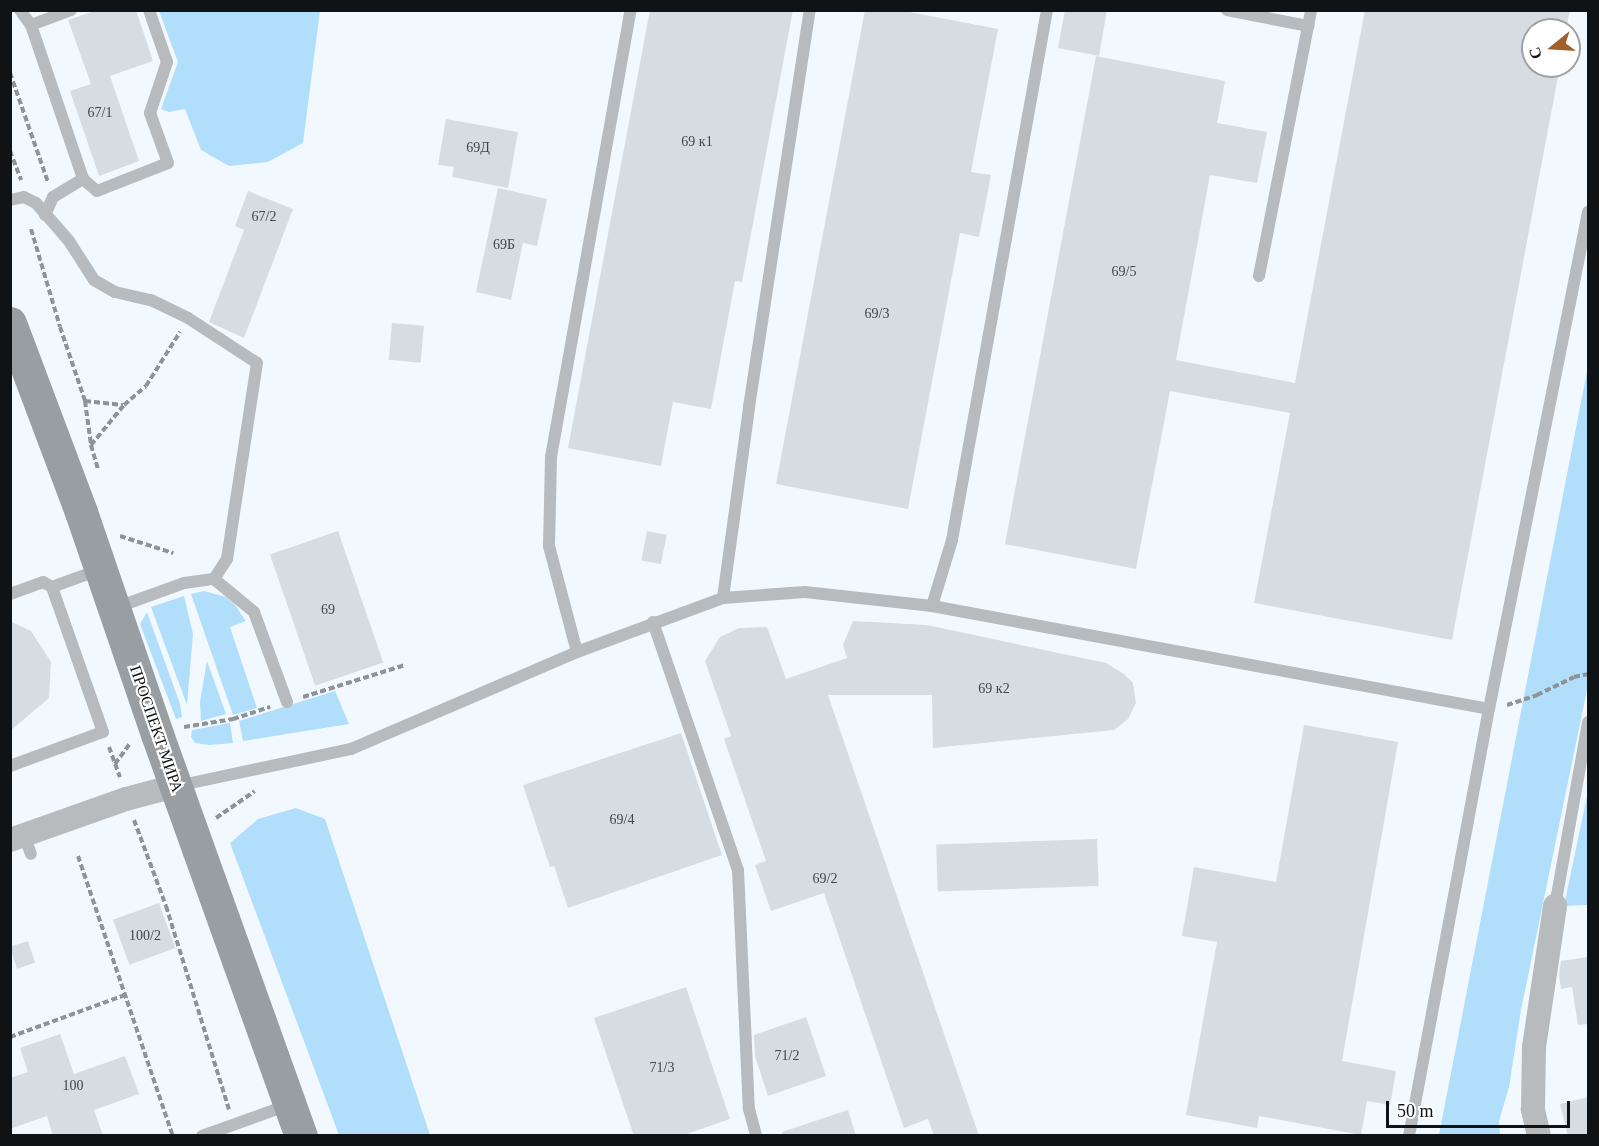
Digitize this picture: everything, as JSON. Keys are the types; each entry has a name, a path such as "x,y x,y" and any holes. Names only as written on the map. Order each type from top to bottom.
{"main road":[{"name":"ПРОСПЕКТ МИРА","path":"10,323 101,570 175,786 301,1136"}],"street":[{"path":"22,843 126,799 175,786"},
{"path":"1539,1136 1533,1108 1534,1047 1555,906"}],"lane":[{"path":"20,10 31,25 83,178 98,191 168,163 150,113 167,62 149,10"},
{"path":"31,25 71,10"},
{"path":"577,652 549,546 551,458 631,10"},
{"path":"723,598 749,407 810,10"},
{"path":"932,606 952,540 1047,10"},
{"path":"1227,10 1308,26"},
{"path":"1259,276 1311,10"},
{"path":"45,215 53,197 83,178"},
{"path":"10,200 24,196 36,203 69,241 94,280 115,292 151,300 188,318 256,363 227,559 214,579"},
{"path":"1409,1136 1489,709 1588,212"},
{"path":"52,587 101,570"},
{"path":"114,608 184,583 214,579 254,612 286,702"},
{"path":"10,594 43,582 52,587 103,732 10,765"},
{"path":"175,786 351,749 577,652 723,598 805,592 932,606 1489,709"},
{"path":"653,622 738,870 749,1109 756,1136"},
{"path":"1555,906 1588,722"},
{"path":"202,1136 290,1104"}],"path":[{"path":"10,73 53,197"},
{"path":"10,151 60,327 85,401 90,445 101,479"},
{"path":"90,445 124,405 146,386 188,318"},
{"path":"85,401 124,405"},
{"path":"116,525 119,536 173,552"},
{"path":"1489,709 1537,695 1574,677 1588,674"},
{"path":"103,732 120,778"},
{"path":"115,764 133,741"},
{"path":"190,828 216,818 255,791"},
{"path":"132,817 166,906 234,1124"},
{"path":"78,856 173,1136"},
{"path":"10,1037 125,995"}],"shaded area":[{"path":"159,11 320,11 303,143 268,162 229,166 201,150 185,109 169,112 161,109 178,62"},
{"path":"1588,366 1588,685 1521,1010 1509,1087 1499,1121 1500,1135 1439,1135"},
{"path":"204,591 226,597 246,621 230,627 257,708 233,715 191,594"},
{"path":"184,596 193,634 187,705 151,607"},
{"path":"147,612 180,704 182,717 176,719 140,624"},
{"path":"207,661 226,714 201,721 200,702"},
{"path":"335,691 349,724 243,741 239,721"},
{"path":"230,723 233,743 209,745 195,743 191,737 192,730"},
{"path":"1588,791 1588,905 1564,906"},
{"path":"296,808 325,819 430,1135 339,1135 230,843 258,819"}],"building":[{"path":"97,10 136,10 153,61 110,76 139,161 99,176 70,91 91,84 68,20"},
{"path":"650,10 793,10 742,282 735,281 711,409 673,402 661,466 568,448"},
{"path":"865,10 899,10 998,29 971,172 991,175 979,237 960,233 908,509 776,484"},
{"path":"1065,10 1107,10 1099,56 1058,48"},
{"path":"1365,10 1570,10 1568,18 1521,18 1521,78 1558,78 1452,640 1254,603 1290,413 1170,391 1136,569 1005,544 1096,56 1225,81 1217,123 1267,132 1257,183 1210,175 1176,360 1295,383"},
{"path":"446,119 518,132 508,188 452,177 454,167 438,165"},
{"path":"498,188 547,199 537,246 523,243 511,300 476,292"},
{"path":"248,191 293,209 244,338 209,322 244,230 235,226"},
{"path":"392,323 424,326 421,363 389,360"},
{"path":"338,531 383,662 315,686 270,554"},
{"path":"647,531 667,535 661,564 641,560"},
{"path":"10,621 31,631 51,662 49,698 10,731"},
{"path":"853,621 927,625 1106,663 1124,674 1133,683 1136,703 1128,719 1114,730 933,748 932,695 828,695 979,1136 934,1136 928,1119 904,1128 824,893 771,911 755,865 766,861 724,739 731,736 705,661 720,637 739,628 767,627 786,679 847,658 843,645"},
{"path":"1304,725 1398,742 1342,1061 1396,1071 1390,1105 1367,1101 1361,1135 1259,1116 1257,1128 1186,1115 1217,942 1182,936 1194,867 1276,882"},
{"path":"681,733 722,855 568,908 554,866 550,867 523,785"},
{"path":"1097,839 1099,886 938,892 936,845"},
{"path":"159,903 175,948 129,965 113,920"},
{"path":"28,941 35,963 17,969 10,947"},
{"path":"1588,957 1588,1024 1578,1025 1572,987 1561,989 1559,975 1561,961"},
{"path":"686,987 730,1119 681,1136 634,1136 594,1018"},
{"path":"806,1017 826,1076 768,1096 755,1056 754,1035"},
{"path":"60,1034 74,1074 125,1056 139,1094 94,1110 103,1136 53,1136 47,1116 10,1129 10,1078 28,1072 20,1048"},
{"path":"1588,1097 1588,1136 1568,1136 1560,1104"},
{"path":"848,1110 856,1136 782,1136 782,1132"}]}
